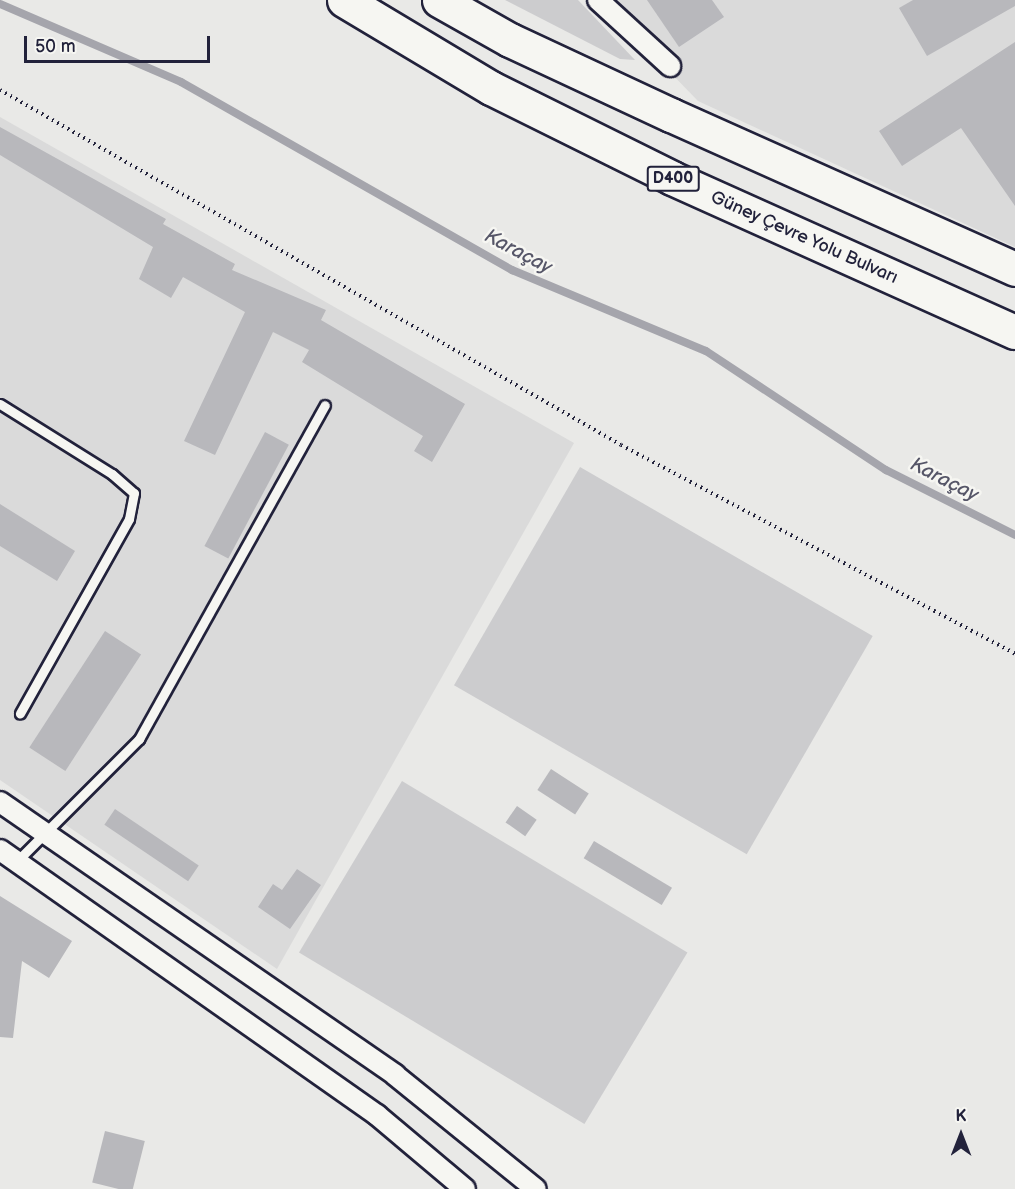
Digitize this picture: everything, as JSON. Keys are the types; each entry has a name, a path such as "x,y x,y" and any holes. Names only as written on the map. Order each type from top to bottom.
{"highway":[{"name":"Güney Çevre Yolu Bulvarı","path":"344,0 492,88 672,178 1015,332"},
{"path":"439,0 510,40 649,105 1015,269"}],"street":[{"path":"598,0 670,66"},
{"path":"0,802 395,1075 536,1189"},
{"path":"0,849 377,1115 465,1189"}],"lane":[{"path":"0,404 134,493 129,519 20,713"},
{"path":"17,861 47,834 139,739 325,405"}],"path":[{"path":"0,90 621,445 1015,654"}],"shaded area":[{"path":"505,0 578,0 635,60 620,59"},
{"path":"600,0 1015,0 1015,247 698,101"},
{"path":"0,117 574,443 277,969 0,780"},
{"path":"580,467 873,636 747,854 454,685"},
{"path":"402,781 687,953 584,1124 299,952"}],"building":[{"path":"647,0 712,0 724,17 679,47"},
{"path":"913,0 1015,0 1015,6 927,56 899,8"},
{"path":"1015,42 1015,206 961,128 902,166 879,131"},
{"path":"0,127 166,219 163,224 235,264 232,270 326,310 321,320 465,404 432,462 414,451 423,436 302,362 309,350 273,332 215,455 184,441 245,312 183,277 171,298 139,279 153,247 0,155"},
{"path":"265,432 289,445 228,559 204,546"},
{"path":"0,504 75,551 57,581 0,546"},
{"path":"105,631 141,654 65,771 29,748"},
{"path":"551,769 589,794 575,814 537,790"},
{"path":"517,806 537,820 525,836 506,822"},
{"path":"115,809 199,865 188,881 104,825"},
{"path":"594,841 672,888 662,905 584,858"},
{"path":"297,869 321,885 290,929 258,907 273,884 282,890"},
{"path":"0,896 72,941 49,978 22,961 13,1038 0,1037"},
{"path":"105,1131 145,1141 133,1189 119,1189 92,1182"}],"waterway":[{"name":"Karaçay","path":"0,4 181,82 512,270 706,351 886,470 1015,535"}]}
